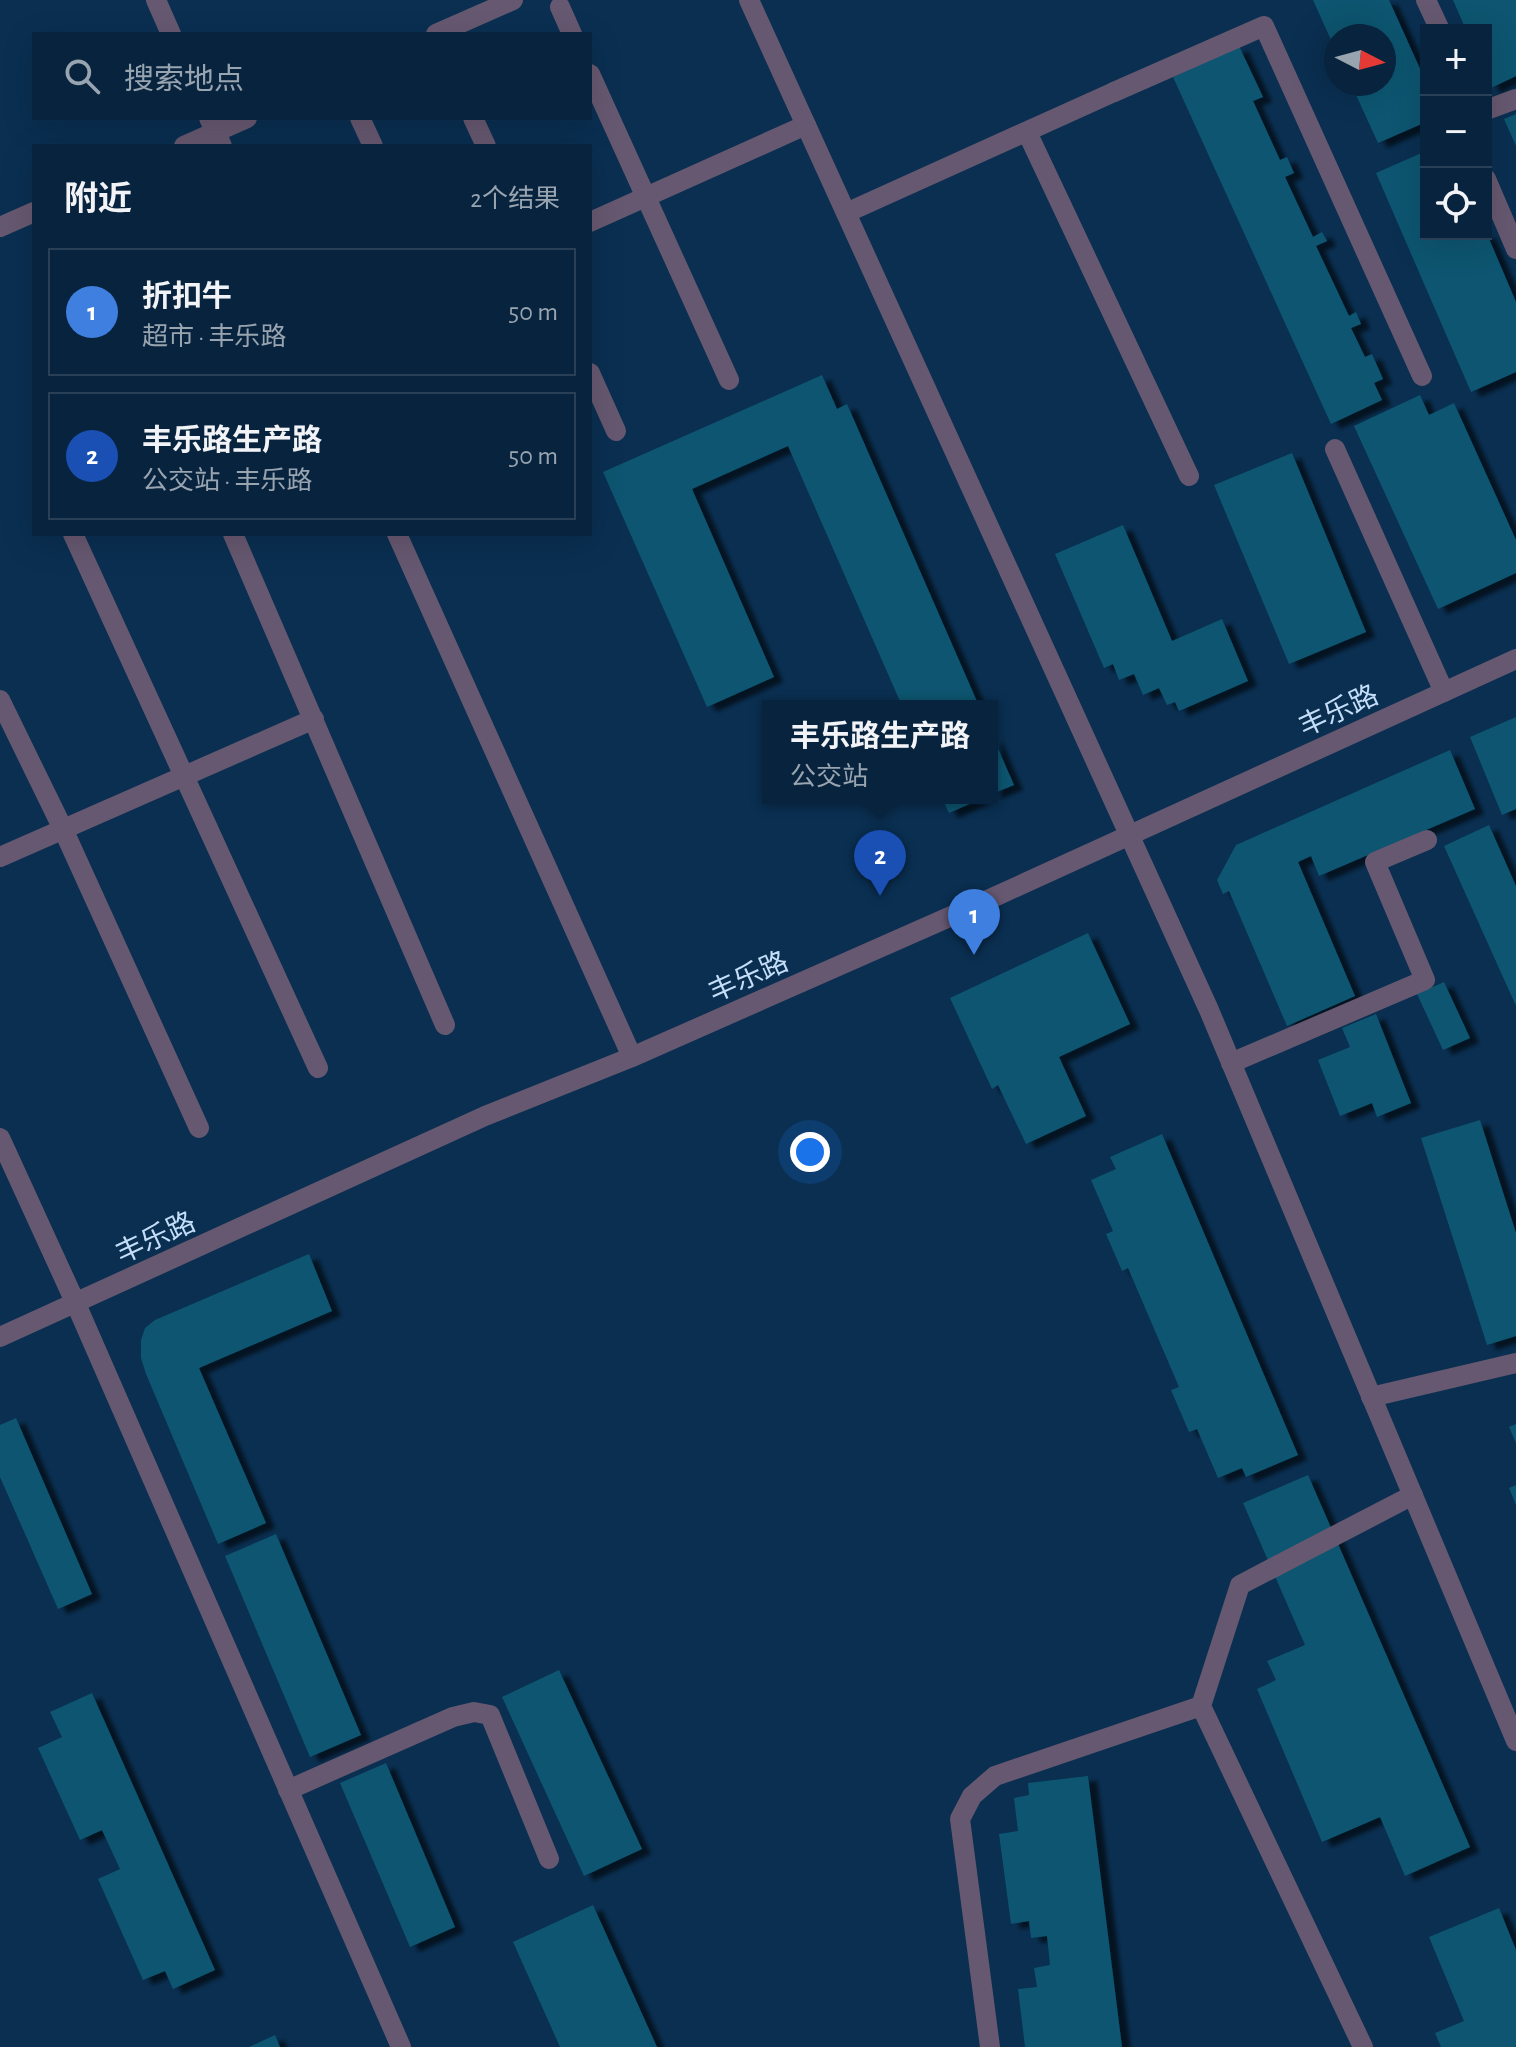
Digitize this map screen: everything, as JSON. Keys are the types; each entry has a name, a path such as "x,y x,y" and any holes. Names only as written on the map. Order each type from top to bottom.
{"street":[{"path":"156,0 170,32"},
{"path":"441,32 513,0"},
{"path":"749,0 1231,1063 1516,1741"},
{"path":"1426,0 1437,24"},
{"path":"560,7 571,32"},
{"path":"846,213 1264,26 1422,376"},
{"path":"592,78 729,380"},
{"path":"1492,108 1516,99"},
{"path":"189,144 243,120"},
{"path":"361,120 372,144"},
{"path":"474,120 485,144"},
{"path":"592,221 806,125"},
{"path":"1027,132 1189,476"},
{"path":"1492,193 1516,249"},
{"path":"0,227 32,213"},
{"path":"592,377 616,431"},
{"path":"1335,449 1444,692"},
{"path":"74,536 318,1068"},
{"path":"234,536 445,1025"},
{"path":"398,536 632,1057"},
{"name":"丰乐路","path":"0,1337 485,1116 632,1057 1130,836 1516,659"},
{"path":"0,700 63,829 199,1128"},
{"path":"0,857 314,719"},
{"path":"1231,1063 1425,980 1375,862 1427,840"},
{"path":"0,1138 76,1304 401,2047"},
{"path":"1371,1397 1516,1363"},
{"path":"1363,2047 1201,1706 1240,1585 1413,1495"},
{"path":"990,2047 960,1819 972,1796 995,1776 1201,1706"},
{"path":"288,1790 453,1717 474,1712 490,1715 549,1859"}],"building":[{"path":"1313,0 1389,0 1420,69 1420,125 1378,143 1356,96 1396,96 1396,24 1324,24"},
{"path":"1453,0 1516,0 1516,76 1492,88 1492,24 1463,24"},
{"path":"1239,46 1263,97 1253,101 1280,160 1287,157 1294,173 1285,177 1313,237 1322,232 1327,241 1316,246 1349,316 1356,312 1361,324 1351,328 1365,357 1372,354 1383,379 1374,383 1382,400 1331,424 1173,77"},
{"path":"1516,114 1516,146 1504,119"},
{"path":"1420,154 1420,240 1490,240 1516,302 1516,372 1471,392 1376,173"},
{"path":"822,375 837,409 847,404 976,700 899,700 788,446 692,489 774,677 707,707 603,472"},
{"path":"1420,395 1429,415 1454,403 1516,540 1516,573 1438,609 1354,426"},
{"path":"1292,453 1366,632 1289,664 1214,485"},
{"path":"1123,525 1172,641 1222,619 1248,681 1179,711 1175,702 1167,705 1159,688 1143,695 1134,674 1119,680 1113,664 1104,668 1055,554"},
{"path":"1516,717 1516,809 1502,815 1470,737"},
{"path":"998,749 1014,785 998,792"},
{"path":"1450,750 1475,809 1319,876 1311,856 1298,862 1355,996 1287,1026 1229,891 1223,894 1217,880 1236,845"},
{"path":"945,804 969,804 949,813"},
{"path":"1489,825 1516,886 1516,1006 1444,846"},
{"path":"1088,933 1130,1024 1059,1057 1086,1116 1026,1144 998,1085 992,1089 950,998"},
{"path":"1444,982 1470,1038 1443,1050 1417,994"},
{"path":"1376,1014 1411,1103 1377,1117 1372,1103 1340,1116 1318,1060 1350,1047 1342,1028"},
{"path":"1480,1120 1516,1233 1516,1336 1487,1345 1421,1138"},
{"path":"1162,1134 1298,1455 1246,1477 1242,1468 1218,1478 1197,1429 1189,1432 1171,1390 1179,1387 1128,1268 1122,1271 1106,1234 1113,1231 1091,1180 1116,1169 1110,1157"},
{"path":"309,1254 332,1311 199,1368 266,1523 218,1544 146,1374 141,1358 141,1340 145,1328 155,1320"},
{"path":"16,1418 92,1594 58,1609 0,1477 0,1425"},
{"path":"1516,1424 1516,1443 1509,1427"},
{"path":"1308,1475 1470,1847 1405,1876 1380,1817 1322,1842 1257,1689 1276,1680 1267,1661 1305,1645 1243,1503"},
{"path":"1516,1485 1516,1505 1509,1488"},
{"path":"276,1534 361,1735 310,1757 225,1556"},
{"path":"559,1670 642,1849 584,1876 502,1697"},
{"path":"92,1693 215,1970 173,1989 165,1971 143,1980 98,1879 120,1869 102,1830 80,1840 38,1748 62,1737 50,1712"},
{"path":"386,1763 455,1927 410,1947 340,1783"},
{"path":"1088,1776 1122,2047 1025,2047 1018,1989 1037,1987 1034,1968 1050,1965 1047,1936 1031,1938 1029,1921 1011,1924 999,1834 1018,1831 1014,1798 1029,1795 1028,1783"},
{"path":"593,1905 657,2047 560,2047 513,1942"},
{"path":"1499,1908 1516,1950 1516,2047 1441,2047 1435,2033 1464,2021 1429,1937"},
{"path":"275,2035 280,2047 249,2047"}],"place":[{"name":"丰乐路生产路","path":"880,896"},
{"name":"折扣牛","path":"974,955"}]}
